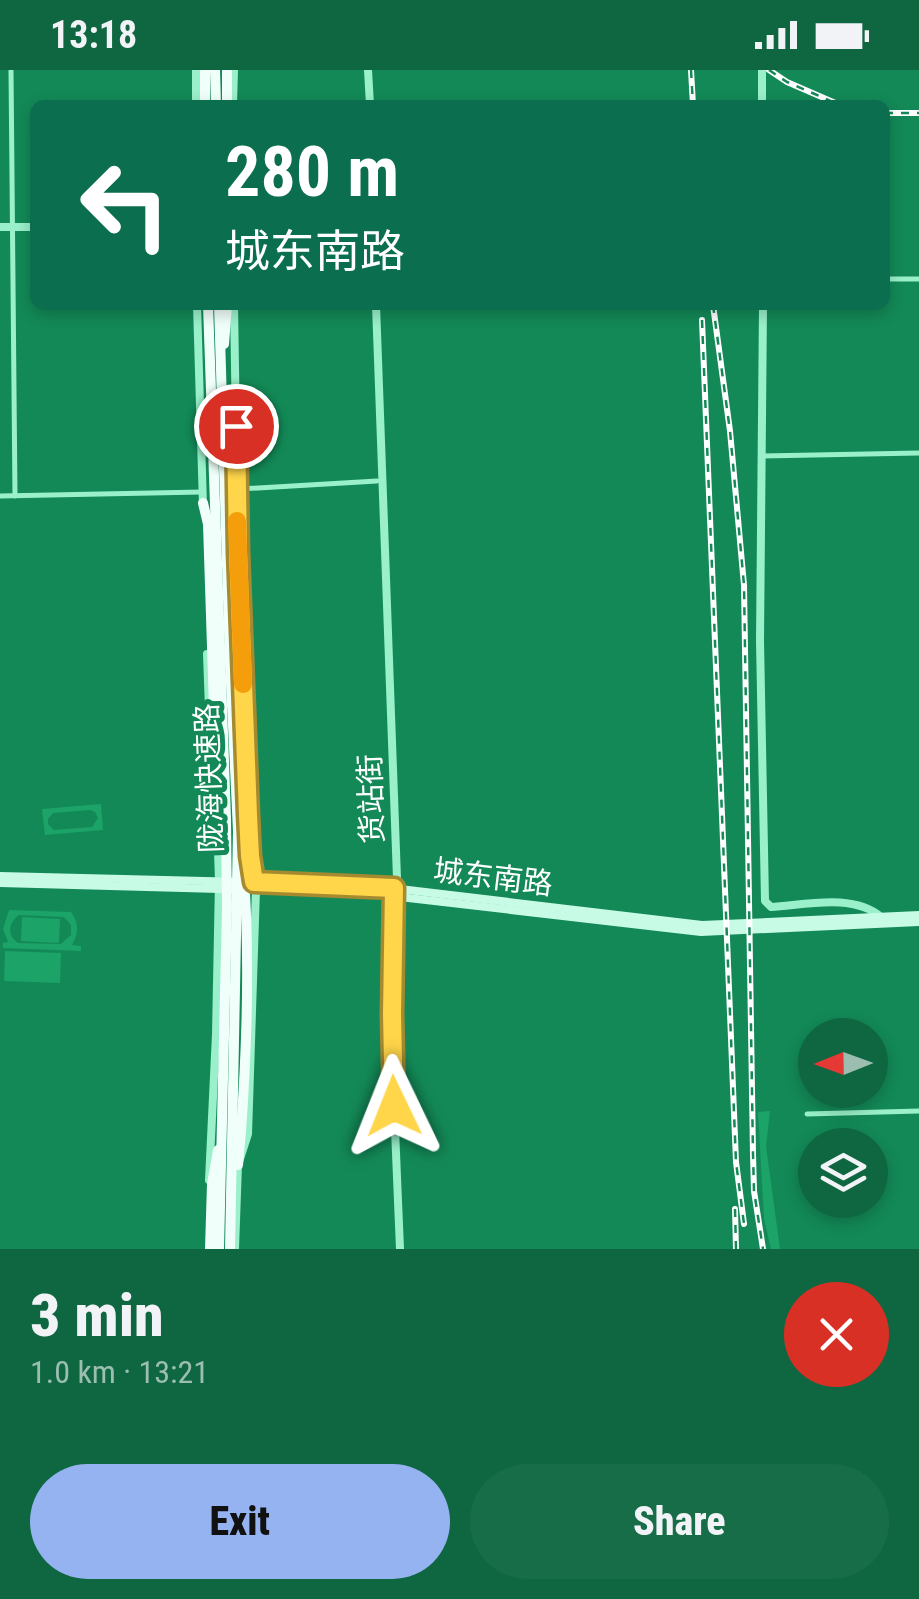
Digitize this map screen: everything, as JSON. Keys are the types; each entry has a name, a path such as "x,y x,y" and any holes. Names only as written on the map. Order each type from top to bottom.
{"highway":[{"path":"205,70 205,100"},
{"path":"216,70 216,100"},
{"path":"230,100 231,70"},
{"name":"陇海快速路","path":"208,310 227,908 219,1249"},
{"name":"陇海快速路","path":"227,310 222,370 238,860 232,1249"},
{"path":"203,497 208,524 216,740 225,797"},
{"path":"236,790 246,912 246,1071 238,1165"},
{"path":"208,1249 212,1184 222,1124"}],"main road":[{"name":"城东南路","path":"0,880 394,891 702,924 881,916 919,919"},
{"name":"城东南路","path":"394,891 701,932 919,919"}],"street":[{"path":"11,70 15,496"},
{"path":"196,70 196,100"},
{"path":"366,70 367,100"},
{"path":"762,70 762,100"},
{"path":"0,227 30,226"},
{"path":"890,278 919,279"},
{"path":"197,310 218,885 208,1249"},
{"path":"227,310 248,815 255,886 248,1134 238,1165 232,1249"},
{"name":"货站街","path":"374,310 394,891"},
{"name":"货站街","path":"374,310 394,891"},
{"path":"764,310 760,641 764,901 771,907 844,903 871,908 881,916"},
{"path":"762,456 919,453"},
{"path":"0,496 203,497 237,488 377,481"},
{"path":"394,891 392,1033 400,1249"},
{"path":"806,1114 919,1111"}],"green space":[{"path":"101,804 103,830 45,835 42,809","holes":["95,812 98,818 92,827 54,830 48,824 53,813"]},
{"path":"9,910 71,912 77,928 72,945 81,946 81,951 3,948 3,943 8,942 3,929","holes":["19,915 64,917 71,925 71,935 61,944 18,943 11,933"]},
{"path":"22,917 60,919 59,943 21,941"},
{"path":"5,951 61,953 60,983 4,981"},
{"path":"770,1111 766,1146 780,1249 771,1249 764,1219 758,1112"}],"railway":[{"path":"691,70 693,100"},
{"path":"769,70 828,100"},
{"path":"890,113 919,113"},
{"path":"714,310 744,585 754,1191 763,1249"},
{"path":"702,320 736,1162 744,1224"},
{"path":"735,1209 736,1249"}],"slow traffic":[{"path":"237,521 243,684"}],"route":[{"path":"236,426 248,815 254,882 394,888 394,1106"}]}
